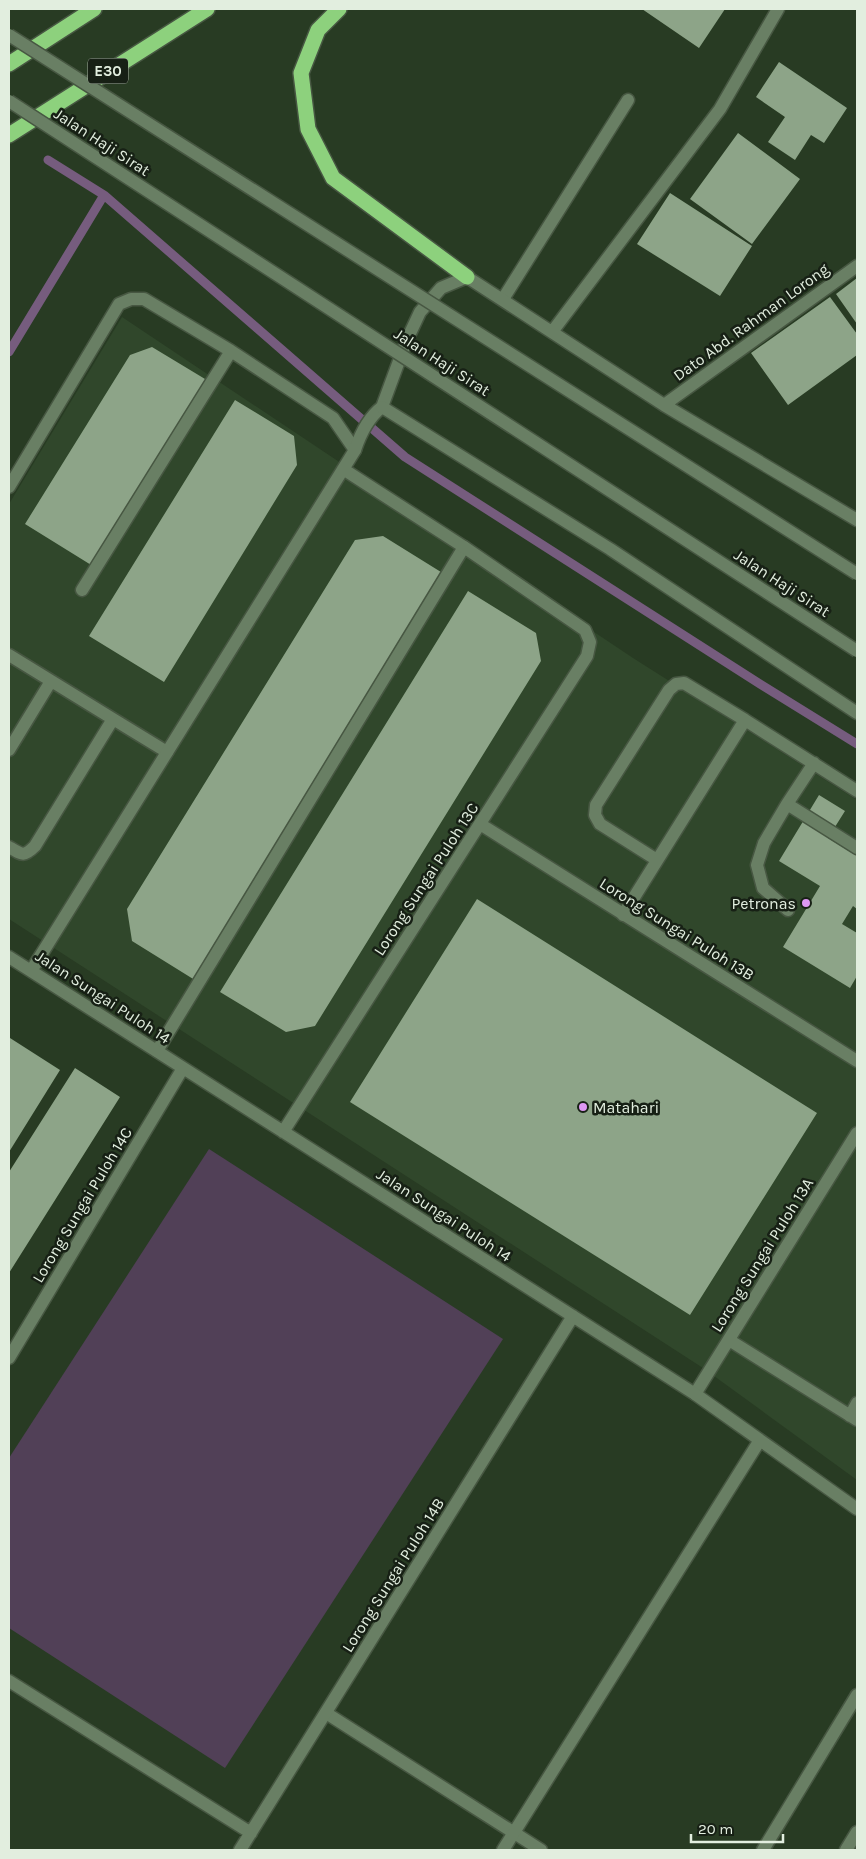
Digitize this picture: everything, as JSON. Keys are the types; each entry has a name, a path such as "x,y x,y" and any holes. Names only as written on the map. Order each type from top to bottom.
{"highway":[{"path":"9,64 94,9"},
{"name":"E30","path":"9,135 207,9"},
{"path":"340,9 318,30 301,73 308,129 332,178 466,276"}],"street":[{"path":"552,332 720,109 778,9"},
{"path":"9,35 857,574"},
{"path":"502,299 628,100"},
{"name":"Jalan Haji Sirat","path":"9,101 857,651"},
{"name":"Dato Abd. Rahman Lorong","path":"664,405 857,266"},
{"path":"32,971 357,446 378,410 420,312 441,288 466,276 664,405 857,520"},
{"path":"9,488 119,304 131,299 144,299 231,351 333,418 357,446"},
{"path":"82,590 231,351"},
{"path":"378,410 610,549 857,713"},
{"path":"157,1051 464,547 343,469"},
{"name":"Lorong Sungai Puloh 13C","path":"283,1132 588,656 590,642 585,630 464,547"},
{"path":"9,655 167,752"},
{"path":"9,750 51,681"},
{"path":"657,860 600,824 595,815 596,806 664,698 676,684 684,683 857,791"},
{"path":"9,847 20,854 28,853 35,846 112,719"},
{"path":"623,915 745,720"},
{"path":"788,910 763,888 757,865 764,843 814,763"},
{"path":"787,804 857,848"},
{"name":"Lorong Sungai Puloh 13B","path":"480,824 857,1061"},
{"name":"Jalan Sungai Puloh 14","path":"9,957 696,1394 857,1509"},
{"name":"Lorong Sungai Puloh 14C","path":"9,1358 184,1068"},
{"name":"Lorong Sungai Puloh 13A","path":"696,1394 857,1133"},
{"name":"Lorong Sungai Puloh 14B","path":"240,1850 573,1316"},
{"path":"729,1340 853,1418 857,1404"},
{"path":"503,1850 760,1440"},
{"path":"9,1681 251,1833"},
{"path":"763,1850 857,1695"},
{"path":"326,1713 542,1850"},
{"path":"846,1850 857,1832"}],"shaded area":[{"path":"122,317 633,658 857,800 857,1480 703,1368 9,919 9,504"},
{"path":"209,1149 503,1339 225,1768 9,1628 9,1458"}],"building":[{"path":"642,9 725,9 699,48"},
{"path":"779,62 847,108 824,143 811,135 795,160 768,142 785,117 756,97"},
{"path":"738,133 800,179 752,244 690,199"},
{"path":"670,193 752,246 720,296 637,244"},
{"path":"857,278 857,324 836,294"},
{"path":"830,297 857,334 857,355 788,405 751,353"},
{"path":"152,347 210,382 96,568 25,524 130,355"},
{"path":"235,400 294,436 297,465 164,682 89,636"},
{"path":"383,536 449,577 198,982 132,941 127,909 355,540"},
{"path":"468,591 536,633 541,661 315,1026 286,1032 220,992"},
{"path":"819,795 845,811 828,838 857,856 857,909 853,906 842,924 857,933 857,976 850,988 783,947 820,886 779,861"},
{"name":"Matahari","path":"477,899 817,1113 690,1315 350,1102"},
{"path":"10,1038 60,1070 9,1152 9,1040"},
{"path":"75,1068 120,1097 9,1273 9,1172"}],"waterway":[{"path":"48,160 104,195"},
{"path":"9,352 104,195 405,457 857,744"}],"place":[{"name":"Petronas","path":"806,903"},
{"name":"Matahari","path":"583,1107"}]}
